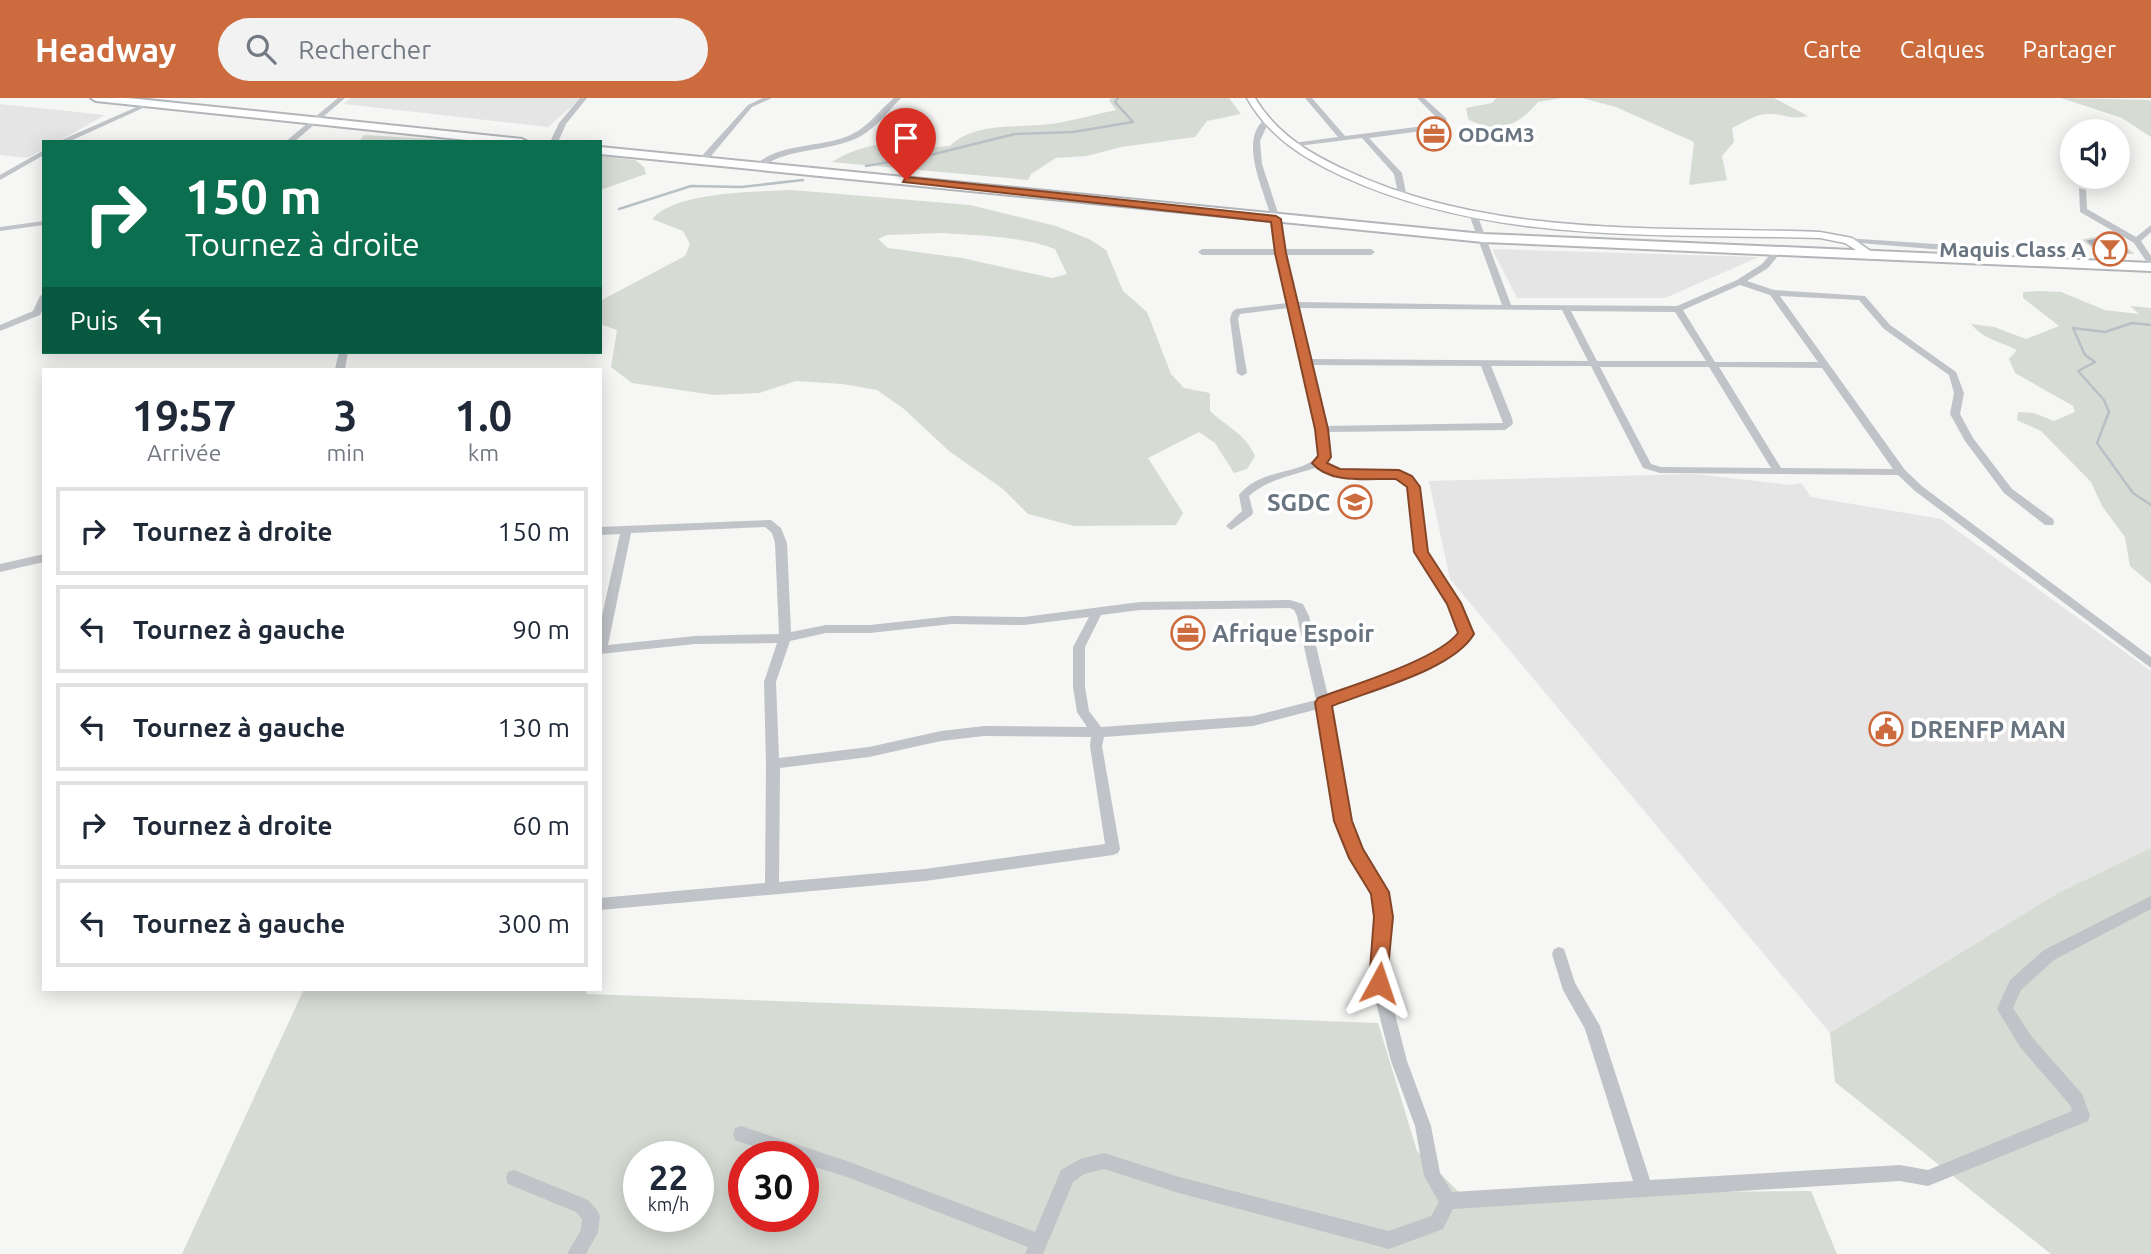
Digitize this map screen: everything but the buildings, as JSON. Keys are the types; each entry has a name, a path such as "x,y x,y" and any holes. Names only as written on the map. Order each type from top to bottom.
{"main road":[{"path":"96,98 502,140"},
{"path":"602,150 1276,219 1483,237 1874,257 2151,265"}],"street":[{"path":"292,140 342,98"},
{"path":"555,140 561,121 578,108 584,98"},
{"path":"703,160 750,106 769,98"},
{"path":"759,165 774,156 828,145 863,132 898,98"},
{"path":"1251,98 1265,121 1293,145 1346,176 1403,198 1474,217 1573,229 1800,234 1980,250"},
{"path":"1308,98 1343,138"},
{"path":"1293,145 1444,126 1443,120 1420,98"},
{"path":"66,140 150,103"},
{"path":"1231,526 1248,512 1244,495 1252,487 1272,476 1319,463 1325,457 1321,429 1280,253 1276,219 1257,155 1256,141 1265,121"},
{"path":"1364,136 1398,173 1403,198"},
{"path":"0,178 42,153"},
{"path":"2082,190 2083,209 2137,242 2151,265"},
{"path":"1474,217 1507,306"},
{"path":"0,229 42,223"},
{"path":"2137,242 2151,228"},
{"path":"1848,240 1874,257"},
{"path":"1202,252 1371,252"},
{"path":"1242,373 1234,319 1236,312 1292,305 1678,309 1740,282 1765,266 1777,252"},
{"path":"1740,282 1773,293 1862,298 1904,341 1953,374 1959,393 1955,414 1969,439 2008,491 2049,522"},
{"path":"1773,293 1901,472 1966,526 2151,663"},
{"path":"0,328 37,313 42,301"},
{"path":"1564,308 1647,466 1660,470 1901,472"},
{"path":"1678,309 1778,471"},
{"path":"1306,362 1824,365"},
{"path":"1321,429 1505,427 1508,424 1507,418 1485,363"},
{"path":"773,764 869,752 941,736 984,731 1098,732 1253,721 1324,703 1430,660 1457,646 1466,634 1454,603 1421,552 1413,487 1407,479 1399,475 1340,473 1326,469 1319,463"},
{"path":"602,531 766,523 777,531 781,543 785,638 770,682 773,764 772,889"},
{"path":"602,645 626,530"},
{"path":"0,568 42,558"},
{"path":"602,650 695,640 785,638 827,629 870,629 952,620 1017,622 1140,606 1290,604 1298,607 1324,703 1343,821 1355,853 1380,892 1384,917 1379,983 1399,1061 1423,1126 1432,1176 1448,1201"},
{"path":"602,904 925,875 1113,849 1097,746 1098,732 1083,712 1079,687 1079,647 1097,612"},
{"path":"1448,1201 1900,1173 1928,1178 2082,1115 2076,1100 2026,1042 2005,1009 2015,985 2049,955 2151,902"},
{"path":"1559,954 1568,985 1592,1026 1644,1189"},
{"path":"741,1134 850,1170 1037,1248 1067,1175 1080,1167 1104,1161 1179,1185 1389,1240 1437,1223 1448,1201"},
{"path":"514,1178 583,1206 591,1216 589,1232 576,1254"}],"shaded area":[{"path":"350,98 582,98 548,127 344,104"},
{"path":"1229,98 1241,114 1207,121 1195,137 1121,147 1087,156 1056,158 1031,174 1028,180 831,162 856,150 881,144 899,143 907,149 950,146 960,138 984,130 1051,124 1116,110 1109,100"},
{"path":"1496,98 1562,98 1538,102 1523,117 1506,126 1488,126 1468,119 1466,108 1492,103"},
{"path":"1582,98 1774,98 1808,116 1764,114 1732,128 1734,142 1722,156 1727,180 1689,185 1694,142 1616,107"},
{"path":"2061,98 2151,100 2151,137 2130,123 2130,119"},
{"path":"0,104 105,115 61,140 42,140 42,150 27,158 0,155"},
{"path":"364,135 449,140 360,140"},
{"path":"602,156 635,160 644,167 646,174 602,189"},
{"path":"792,190 970,205 1056,226 1089,239 1106,250 1123,291 1147,312 1171,374 1184,388 1210,393 1210,411 1241,436 1255,456 1247,469 1234,473 1215,443 1199,432 1148,458 1183,513 1176,525 1074,526 1028,514 1003,489 949,451 904,409 877,390 796,381 759,393 714,395 632,383 611,367 617,330 602,325 602,300 685,256 690,244 683,231 652,219 663,210 697,198","holes":["943,233 1014,239 1055,249 1067,274 1052,278 962,258 888,248 878,239 887,235"]},
{"path":"1492,249 1759,257 1665,298 1517,298"},
{"path":"2023,292 2061,292 2105,310 2139,314 2130,306 2151,308 2151,584 2130,566 2125,537 2102,506 2091,482 2041,431 2017,420 2018,412 2034,413 2054,421 2075,412 2073,406 2015,373 2009,359 2017,350 1987,337 1971,324 1994,327 2026,339 2059,326 2023,298"},
{"path":"1695,474 1790,485 1801,483 1811,497 1941,519 2151,671 2151,848 2058,893 1830,1033 1450,579 1429,481"},
{"path":"2151,848 2151,1254 2051,1254 1835,1082 1830,1033 2058,893"},
{"path":"303,991 586,991 587,994 1378,1023 1417,1151 1461,1194 1811,1191 1837,1254 182,1254"}],"waterway":[{"path":"866,166 934,154 1015,134 1073,132 1133,122 1115,102 1118,98"},
{"path":"619,209 691,186 741,187 803,180"},
{"path":"2151,325 2132,323 2105,332 2073,328 2085,355 2095,362 2078,371 2104,400 2109,412 2097,443 2133,493 2151,505"}],"place":[{"name":"ODGM3","path":"1434,134"},
{"name":"Maquis Class A","path":"2110,249"},
{"name":"SGDC","path":"1355,502"},
{"name":"Afrique Espoir","path":"1188,633"},
{"name":"DRENFP MAN","path":"1886,729"}],"route":[{"path":"906,180 1276,219 1280,253 1321,429 1325,457 1319,463 1326,469 1340,473 1399,475 1407,479 1413,487 1421,552 1454,603 1466,634 1457,646 1430,660 1324,703 1343,821 1355,853 1380,892 1384,917 1379,983"}]}
